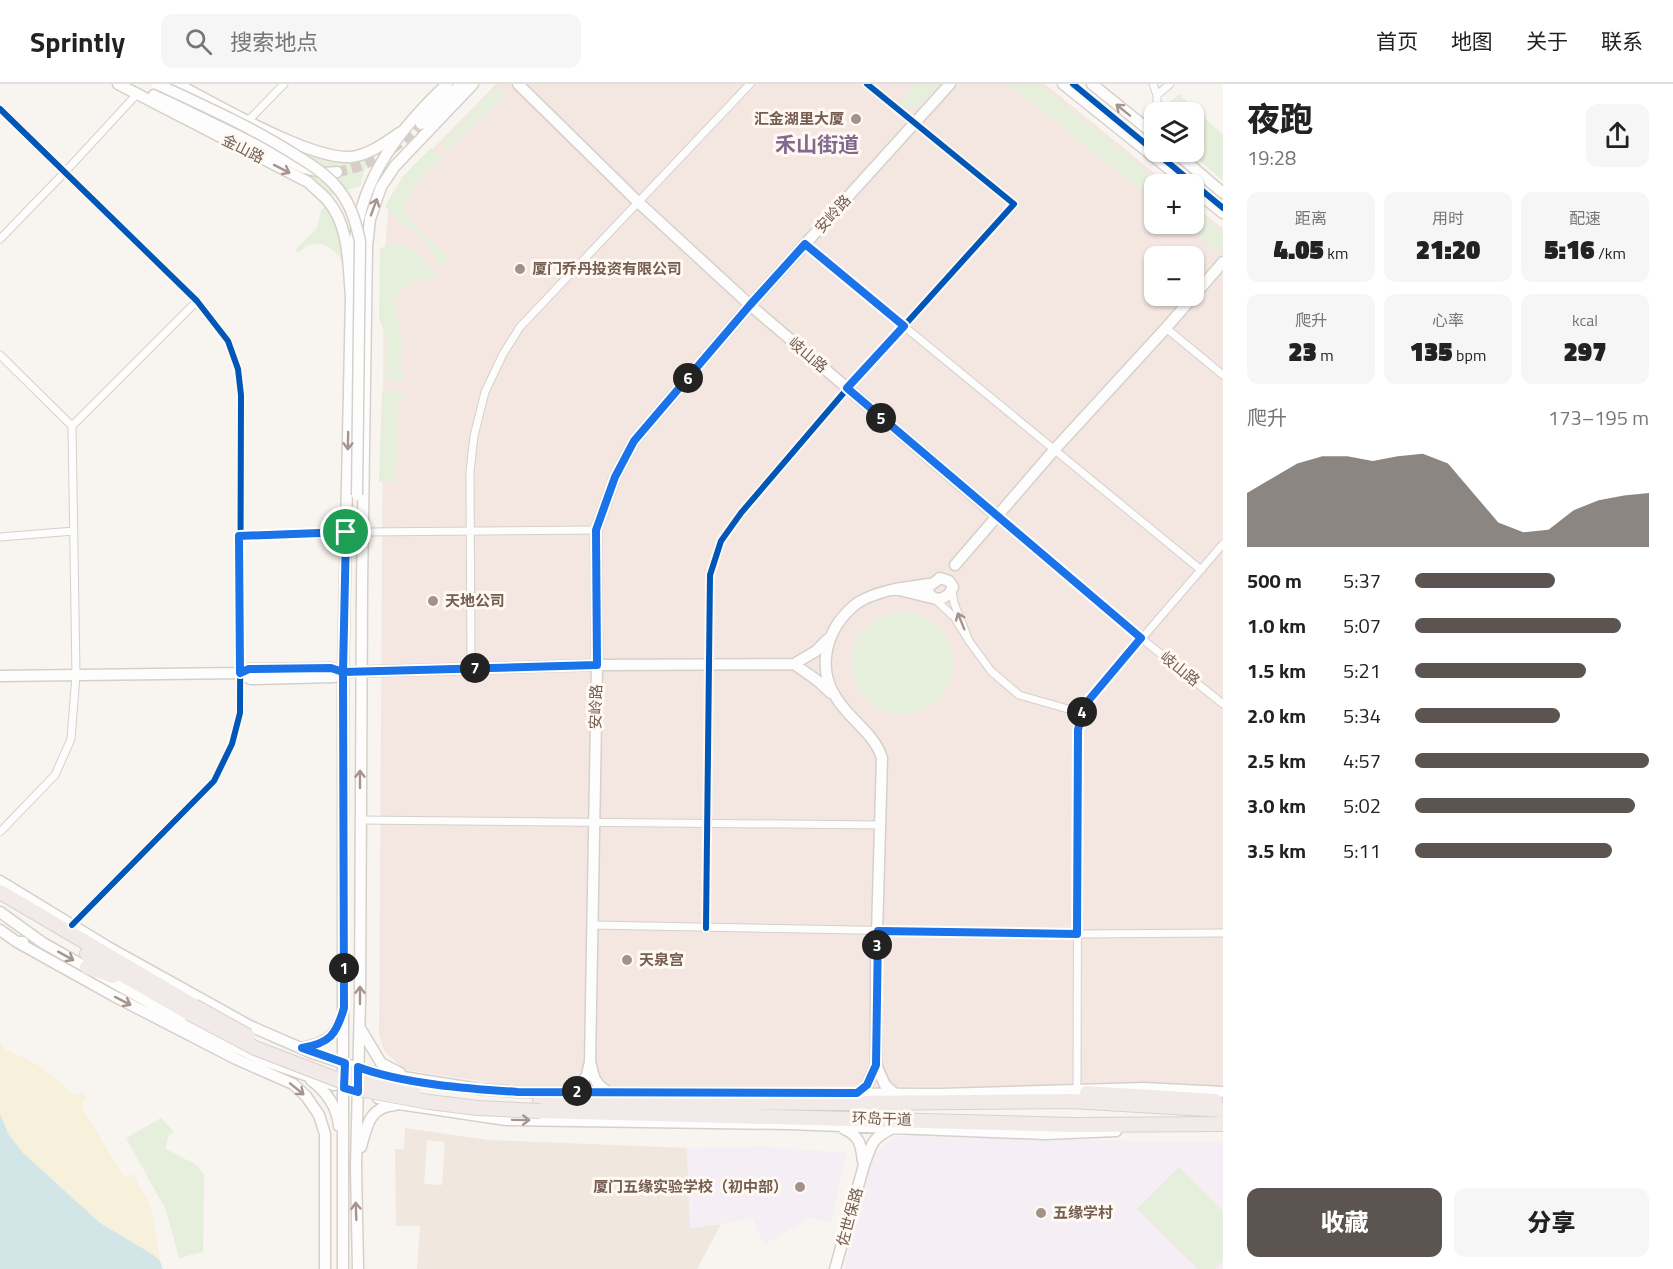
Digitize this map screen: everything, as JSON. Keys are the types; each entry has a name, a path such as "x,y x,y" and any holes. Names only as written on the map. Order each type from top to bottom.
{"highway":[{"path":"0,887 34,902"},
{"path":"0,892 187,1009"},
{"path":"0,902 187,1009"},
{"path":"108,947 187,1009"},
{"path":"87,967 106,973 294,1056 358,1078 427,1093 540,1106"},
{"path":"925,1102 1008,1092 1121,1094 1223,1102"},
{"path":"1026,1124 1020,1113 1035,1101"},
{"name":"环岛干道","path":"540,1106 1071,1101 1223,1110"},
{"path":"978,1102 988,1109 990,1115 985,1123"},
{"name":"环岛干道","path":"540,1106 985,1123 1223,1124"}],"main road":[{"name":"金山路","path":"118,84 308,182 328,201 341,223 345,236 351,297"},
{"path":"129,84 304,168 337,172"},
{"path":"157,84 257,132 305,161 329,178 349,207 360,241 357,495 362,586"},
{"name":"金山路","path":"177,84 294,143 331,154 352,157 374,149 401,132"},
{"path":"344,1269 343,672 354,239 364,197 376,169 401,132 447,84"},
{"path":"421,124 461,84"},
{"path":"358,1269 356,1167 367,246 372,211 381,187 395,166 473,84"},
{"name":"岐山路","path":"518,84 637,201 750,305 998,517"},
{"name":"安岭路","path":"590,1062 597,665 596,530 615,477 634,441 750,305 950,84"},
{"path":"1063,84 1176,174"},
{"path":"1092,84 1144,126"},
{"path":"1187,162 1223,193"},
{"path":"1204,198 1223,213"},
{"path":"0,676 240,673 249,669 331,668 343,672 597,665 794,664 816,651 828,639 846,613 857,603 895,589 929,584 955,565 1055,449 1223,262"},
{"path":"895,589 934,599 943,599 952,587 955,565"},
{"path":"940,578 949,581 952,587"},
{"path":"929,584 927,591 934,599"},
{"path":"828,639 825,662 829,683 835,697"},
{"path":"794,664 818,681 835,697 878,747 883,769 876,1065 867,1085 857,1093"},
{"path":"0,881 108,947 249,1026 302,1048 371,1072 420,1081 518,1092 894,1094 1144,1088 1223,1092"},
{"path":"0,912 43,943 198,1030 265,1061 399,1104 506,1120 840,1126 1046,1134 1128,1130 1223,1131"},
{"path":"0,930 17,942 114,996 236,1059 293,1084 306,1096 319,1114 325,1134 325,1269"},
{"path":"17,942 43,943"},
{"path":"302,1048 318,1045 329,1039 339,1026 344,1008"},
{"path":"359,1025 381,1063 420,1081"},
{"path":"577,1091 587,1075 590,1062"},
{"path":"590,1062 593,1078 601,1088 609,1092"},
{"path":"876,1065 885,1084 894,1094"},
{"path":"306,1076 322,1089 334,1105 339,1122 343,1163"},
{"path":"356,1167 372,1115 384,1106 399,1104"},
{"path":"840,1126 853,1132 861,1142 864,1165"},
{"name":"佐世保路","path":"835,1269 864,1165 875,1137 892,1129"}],"street":[{"path":"248,121 284,84"},
{"path":"471,668 470,472 474,436 486,392 503,354 520,327 750,84"},
{"path":"706,928 710,575 722,541 741,513 847,388 1014,204 867,84"},
{"path":"1153,84 1157,102"},
{"path":"1157,95 1170,84"},
{"path":"0,239 137,94"},
{"path":"0,109 198,301 228,341 238,369 241,395 240,713 232,744 214,781 72,925"},
{"path":"805,244 1201,570"},
{"path":"72,426 198,301"},
{"path":"1166,328 1223,375"},
{"path":"0,355 72,426 76,675 71,739 55,775 0,832"},
{"name":"岐山路","path":"998,517 1223,704"},
{"path":"363,532 596,530"},
{"path":"0,537 74,531"},
{"path":"239,536 346,532"},
{"path":"1077,1089 1078,730 1083,707 1223,544"},
{"path":"952,587 954,603 969,640"},
{"path":"934,599 955,618 991,671 1019,695 1082,713"},
{"path":"360,820 880,825"},
{"path":"592,925 1077,934 1223,933"}],"shaded area":[{"path":"496,84 1045,84 1156,174 1144,174 1144,234 1204,234 1204,214 1223,229 1223,1088 1196,1084 1058,1087 514,1086 405,1070 385,1052 379,1036 384,259 389,204 404,178"},
{"path":"0,1114 9,1135 23,1153 100,1223 152,1254 160,1261 163,1269 0,1269"},
{"path":"405,1128 488,1140 687,1148 690,1228 721,1224 697,1269 417,1269 420,1226 396,1226 395,1149 404,1149","holes":["427,1140 445,1142 442,1185 424,1184"]},
{"name":"五缘学村","path":"894,1136 1223,1143 1223,1269 844,1269 872,1157"},
{"path":"770,1147 846,1153 831,1223 810,1218 765,1244 756,1229 754,1218 690,1229 687,1148"}],"green space":[{"path":"916,84 939,84 917,107 905,108 899,103"},
{"path":"1008,84 1039,84 1151,174 1144,174 1144,192"},
{"path":"494,88 507,93 448,150 441,143"},
{"path":"1179,94 1188,102 1170,102"},
{"path":"1204,117 1223,135 1223,181 1201,162 1204,162"},
{"path":"279,142 333,161 356,161 368,158 360,186 328,196 290,168 315,177 336,180 336,170 323,168"},
{"path":"431,148 442,158 413,189 404,209 424,234 448,256 443,265 439,263 419,234 399,222 385,206 403,176"},
{"path":"326,206 338,233 344,262 324,245 312,244 298,253 296,249 317,228 321,210"},
{"path":"1204,218 1223,233 1223,256 1196,234 1204,234"},
{"path":"396,244 409,248 421,256 437,278 412,283 398,296 396,310 402,340 400,370 405,371 404,376 398,381 385,379 387,340 379,318 380,248"},
{"path":"382,391 400,392 404,400 398,406 396,481 379,482"},
{"path":"902,612 922,616 938,627 949,643 953,663 949,683 938,699 922,710 902,714 882,710 866,699 855,683 851,663 855,643 866,627 882,616"},
{"path":"161,1118 174,1132 168,1136 166,1149 198,1166 204,1176 203,1252 179,1258 166,1210 126,1138"},
{"path":"1179,1167 1223,1211 1223,1261 1215,1269 1198,1269 1137,1209"}],"sand":[{"path":"0,1043 8,1051 42,1068 73,1096 81,1093 87,1098 82,1103 83,1109 123,1176 133,1174 151,1207 160,1261 100,1223 23,1153 9,1135 0,1114"}],"tunnel":[{"path":"337,172 373,161 402,141 421,124"}],"cycle path":[{"path":"706,928 710,575 721,541 741,513 847,389 1014,204 867,84"},
{"path":"1073,84 1223,208"},
{"path":"0,109 197,301 228,341 238,369 241,395 240,713 232,744 214,781 72,925"}],"place":[{"name":"汇金湖里大厦","path":"856,119"},
{"name":"厦门乔丹投资有限公司","path":"520,269"},
{"name":"天地公司","path":"433,601"},
{"name":"天泉宫","path":"627,960"},
{"name":"厦门五缘实验学校（初中部）","path":"800,1187"},
{"name":"五缘学村","path":"1041,1213"}],"district":[{"name":"禾山街道","path":"817,145"}],"route":[{"path":"346,532 239,536 240,673 249,669 331,668 343,672 597,665 596,530 615,477 634,441 805,244 904,326 847,388 1141,638 1083,707 1078,730 1077,934 878,931 876,1065 867,1085 857,1093 518,1092 420,1081 371,1072 358,1067 358,1092 344,1088 345,1063 302,1048 318,1045 329,1039 339,1026 344,1008 343,672 346,532"}]}
